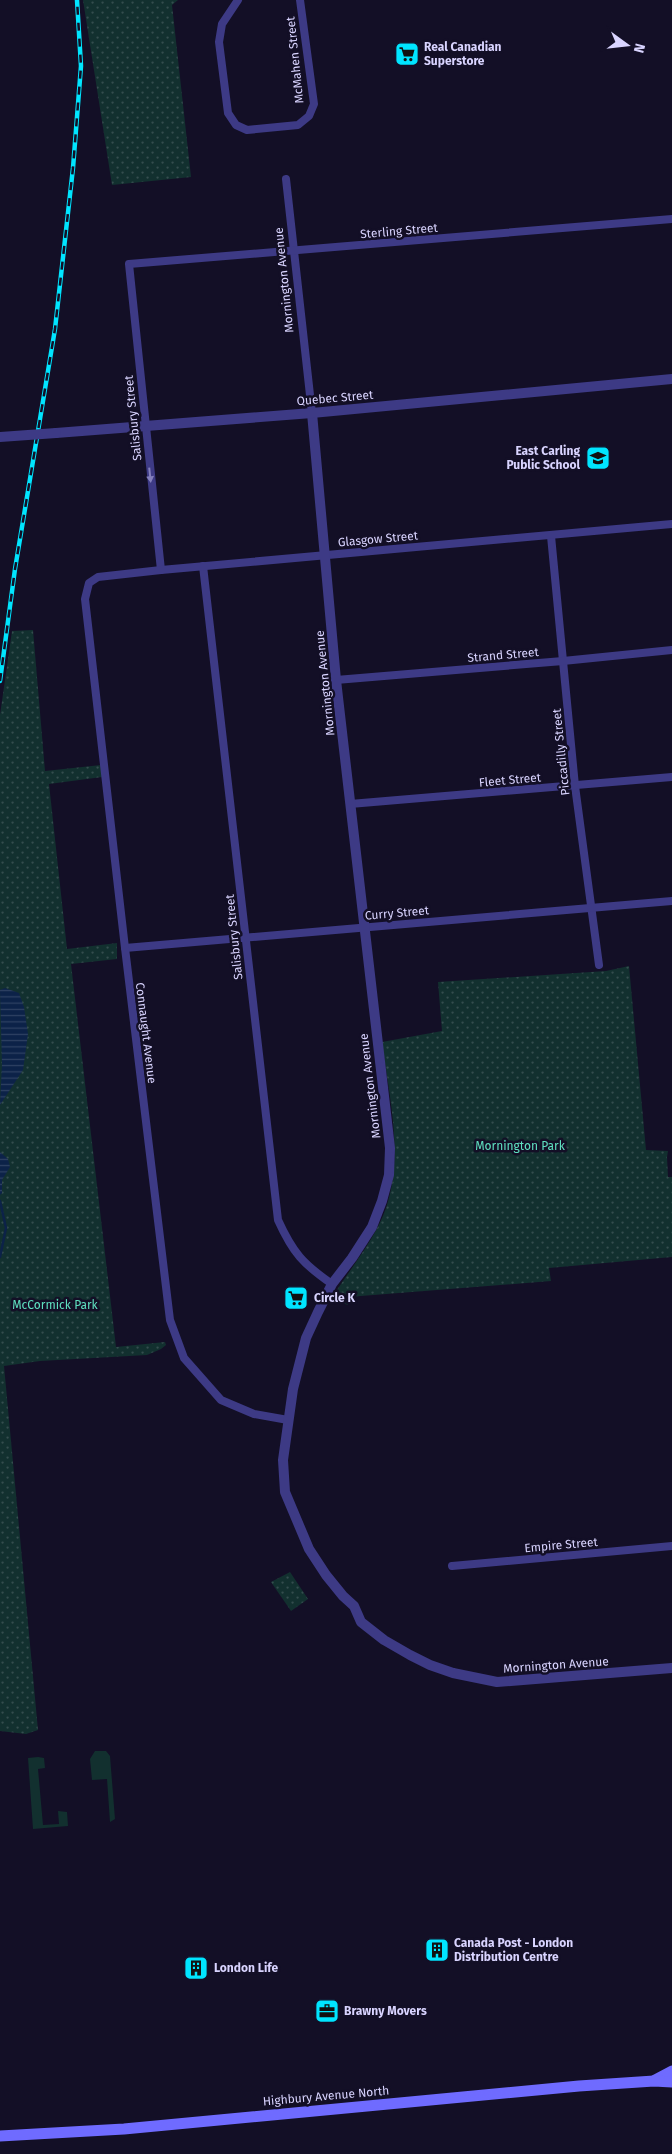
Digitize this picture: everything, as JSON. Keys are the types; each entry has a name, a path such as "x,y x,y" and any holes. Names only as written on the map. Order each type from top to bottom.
{"main road":[{"name":"Highbury Avenue North","path":"654,2081 672,2071"},
{"name":"Highbury Avenue North","path":"0,2136 124,2129 654,2081 672,2082"}],"street":[{"name":"McMahen Street","path":"238,0 222,24 219,42 228,113 236,125 247,130 298,125 308,116 314,104 300,0"},
{"name":"Mornington Avenue","path":"286,179 312,413 336,680 390,1148 390,1175 372,1227 332,1284 306,1338 297,1370 288,1420 283,1460 285,1492 309,1548 326,1575 354,1606 361,1622 384,1640 430,1665 453,1673 497,1682 672,1668"},
{"name":"Sterling Street","path":"128,264 672,219"},
{"name":"Salisbury Street","path":"128,264 161,570"},
{"name":"Quebec Street","path":"0,437 312,413 672,379"},
{"name":"Glasgow Street","path":"89,584 98,577 161,570 672,524"},
{"name":"Piccadilly Street","path":"551,536 575,786 599,965"},
{"name":"Salisbury Street","path":"203,566 278,1220 296,1254 308,1268 332,1284"},
{"name":"Connaught Avenue","path":"89,584 85,599 170,1320 184,1358 221,1400 254,1414 288,1420"},
{"name":"Strand Street","path":"336,680 672,650"},
{"name":"Fleet Street","path":"350,804 575,786 672,776"},
{"name":"Curry Street","path":"125,948 672,901"},
{"name":"Empire Street","path":"452,1566 672,1546"}],"green space":[{"path":"83,0 178,0 172,5 191,177 112,185"},
{"name":"McCormick Park","path":"33,630 45,771 101,765 102,777 49,784 67,949 117,943 117,959 71,964 116,1347 165,1342 166,1345 147,1355 40,1361 4,1366 38,1730 26,1734 0,1731 0,715 12,631"},
{"name":"Mornington Park","path":"629,966 646,1150 668,1151 668,1177 672,1177 672,1257 549,1268 551,1281 348,1297 348,1305 331,1299 376,1231 386,1208 391,1188 394,1167 393,1125 382,1042 442,1031 438,982 606,971"},
{"path":"290,1572 308,1599 291,1611 271,1582"},
{"path":"95,1751 106,1751 110,1756 115,1819 110,1822 107,1779 92,1780 90,1759"},
{"path":"28,1758 44,1758 45,1768 38,1769 43,1825 59,1824 58,1811 67,1812 68,1826 33,1829"}],"water":[{"path":"5,988 19,993 24,1007 28,1034 23,1070 0,1105 2,1064 0,990"},
{"path":"0,1152 8,1159 10,1167 2,1180 2,1193 0,1195"}],"waterway":[{"path":"0,1201 6,1228 0,1257"}],"railway":[{"path":"0,681 15,569 55,329 73,168 81,66 77,0"}],"place":[{"name":"Real Canadian Superstore","path":"407,54"},
{"name":"East Carling Public School","path":"598,458"},
{"name":"Circle K","path":"296,1298"},
{"name":"Canada Post - London Distribution Centre","path":"437,1950"},
{"name":"London Life","path":"196,1968"},
{"name":"Brawny Movers","path":"327,2011"}]}
